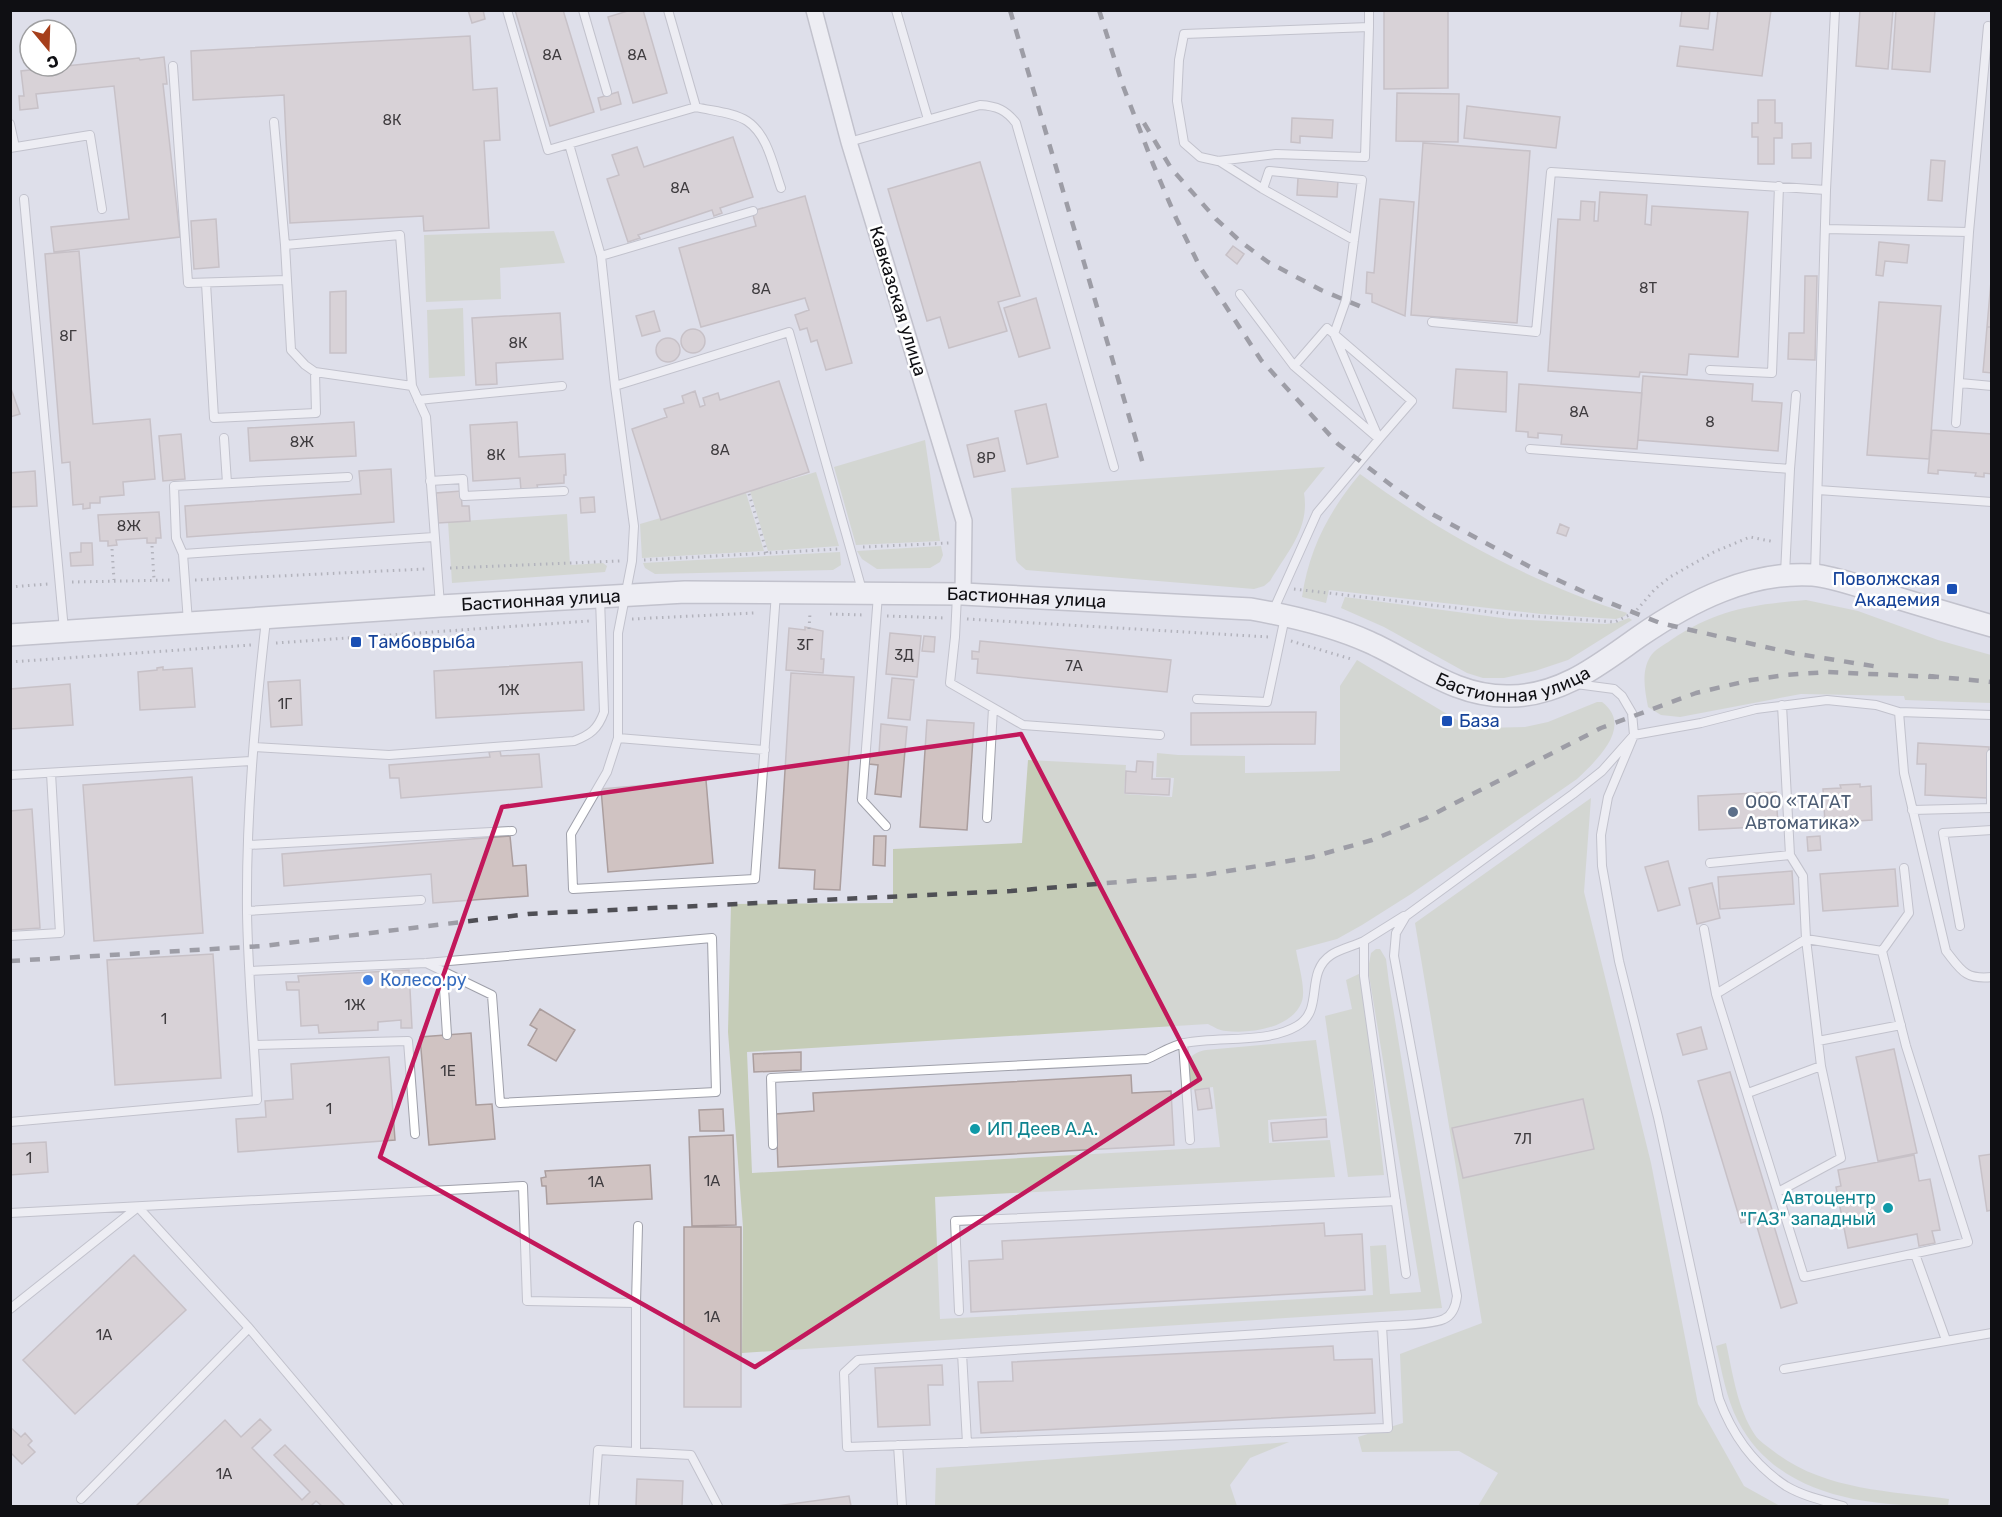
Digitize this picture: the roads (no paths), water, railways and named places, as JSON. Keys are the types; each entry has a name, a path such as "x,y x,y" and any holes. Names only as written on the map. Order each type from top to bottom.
{"main road":[{"name":"Бастионная улица","path":"10,635 686,592 775,602 871,593 960,594 1251,609 1279,614 1325,625 1369,642 1457,688 1480,695 1512,696 1569,683 1592,670 1649,630 1720,590 1750,581 1815,575 1992,626"}],"street":[{"name":"Кавказская улица","path":"814,10 849,142 964,521 960,594"}],"lane":[{"path":"507,10 548,150 696,107 746,120 754,127 766,146 781,188"},
{"path":"582,10 607,92"},
{"path":"668,10 696,107"},
{"path":"896,10 928,119"},
{"path":"1218,161 1276,154 1365,157 1369,10"},
{"path":"1815,575 1826,190 1835,10"},
{"path":"1956,423 1969,232 1988,26"},
{"path":"1354,240 1218,161 1200,157 1184,143 1177,101 1179,60 1184,34 1369,27"},
{"path":"173,66 188,283 287,280"},
{"path":"849,142 980,105 994,105 1007,112 1016,123 1114,467"},
{"path":"274,122 285,245 291,350 315,372 412,386"},
{"path":"10,124 13,147 90,135 102,209"},
{"path":"569,144 601,256 615,386 634,526 632,561 618,633 618,738 607,772 571,834 573,889 755,879 775,602"},
{"path":"1263,189 1269,171 1362,180 1346,300 1334,334 1380,439"},
{"path":"1432,322 1536,332 1551,172 1826,190"},
{"path":"1710,370 1772,373 1779,186"},
{"path":"24,199 65,632"},
{"path":"601,256 753,211"},
{"path":"1825,229 1969,232"},
{"path":"285,245 399,236 412,386 426,417 440,606"},
{"path":"206,283 214,417 316,413 315,372"},
{"path":"1240,294 1294,366 1380,439"},
{"path":"1197,699 1267,702 1281,638 1279,614 1284,587 1317,513 1412,401 1327,328 1294,366"},
{"path":"615,386 789,332 850,548 871,593 876,615 862,800 886,826"},
{"path":"1960,383 1992,386"},
{"path":"418,400 562,386"},
{"path":"1785,576 1796,395"},
{"path":"225,438 227,483"},
{"path":"1530,449 1790,469"},
{"path":"188,623 183,554 176,538 174,486 348,477"},
{"path":"430,481 463,479 464,496 564,491"},
{"path":"1818,489 1992,502"},
{"path":"183,554 434,537"},
{"path":"960,594 950,683 1023,725 1160,735"},
{"path":"254,747 389,754 574,741 585,737 593,732 604,712 600,597"},
{"path":"10,1122 258,1100 247,911 248,845 251,761 266,619"},
{"path":"1569,683 1614,689 1622,696 1632,713 1634,735 1608,797 1601,835 1602,866 1619,961 1659,1118 1719,1399 1737,1437 1764,1467 1787,1486 1814,1498 1843,1506"},
{"path":"773,1145 771,1078 1147,1059 1183,1043 1272,1035 1299,1025 1313,1008 1315,980 1322,964 1331,955 1364,942 1406,916 1602,771 1634,735 1782,705 1827,700 1876,705 1899,712 1992,715"},
{"path":"1778,1192 1841,1158 1821,1065 1806,939 1803,876 1790,855 1782,705"},
{"path":"987,819 993,708"},
{"path":"1899,712 1904,774 1946,951 1963,973 1978,978 1992,977"},
{"path":"618,738 765,750"},
{"path":"1912,810 1991,808 1991,754"},
{"path":"10,775 251,761"},
{"path":"10,936 60,933 51,773"},
{"path":"1960,926 1943,832 1992,830"},
{"path":"248,845 512,831"},
{"path":"1710,863 1790,855"},
{"path":"1704,929 1716,994 1804,1277 1968,1242 1901,1025 1882,951 1909,913 1905,868"},
{"path":"247,911 421,900"},
{"path":"1382,1326 1388,1428 847,1447 844,1373 858,1360 1382,1326 1443,1320 1452,1313 1457,1296 1395,956 1396,933 1406,916"},
{"path":"250,971 426,963 712,938 716,1092 500,1103 492,995 426,963"},
{"path":"1716,994 1806,939 1882,951"},
{"path":"1364,942 1364,976 1407,1274"},
{"path":"443,972 447,1035"},
{"path":"1818,1041 1901,1025"},
{"path":"255,1045 408,1041 415,1134"},
{"path":"1183,1043 1190,1140"},
{"path":"1748,1093 1821,1065"},
{"path":"10,1213 523,1186 527,1301 636,1303"},
{"path":"959,1311 955,1221 1396,1202"},
{"path":"10,1309 138,1207"},
{"path":"138,1207 249,1329 399,1506"},
{"path":"636,1451 638,1226"},
{"path":"1915,1254 1946,1340"},
{"path":"81,1499 249,1329"},
{"path":"1784,1368 1992,1333"},
{"path":"962,1353 967,1443"},
{"path":"898,1445 902,1506"},
{"path":"594,1506 598,1450 691,1455 718,1506"}],"railway":[{"path":"1010,10 1143,464"},
{"path":"1099,10 1123,86 1153,164 1200,267 1261,360 1338,444 1432,514 1534,569 1595,597 1660,623 1792,653 1879,667"},
{"path":"1144,123 1171,168 1216,219 1241,242 1268,262 1321,290 1369,310"},
{"path":"10,961 263,946 528,914 1011,891 1204,875 1312,857 1372,840 1426,818 1601,728 1696,693 1751,680 1827,672 1936,677"},
{"path":"1929,676 1992,682"}],"place":[{"name":"Поволжская Академия","path":"1952,589"},
{"name":"Тамбоврыба","path":"356,642"},
{"name":"База","path":"1447,721"},
{"name":"ООО «ТАГАТ Автоматика»","path":"1733,812"},
{"name":"Колесо.ру","path":"368,980"},
{"name":"ИП Деев А.А.","path":"975,1129"},
{"name":"Автоцентр \"ГАЗ\" западный","path":"1888,1208"}]}
